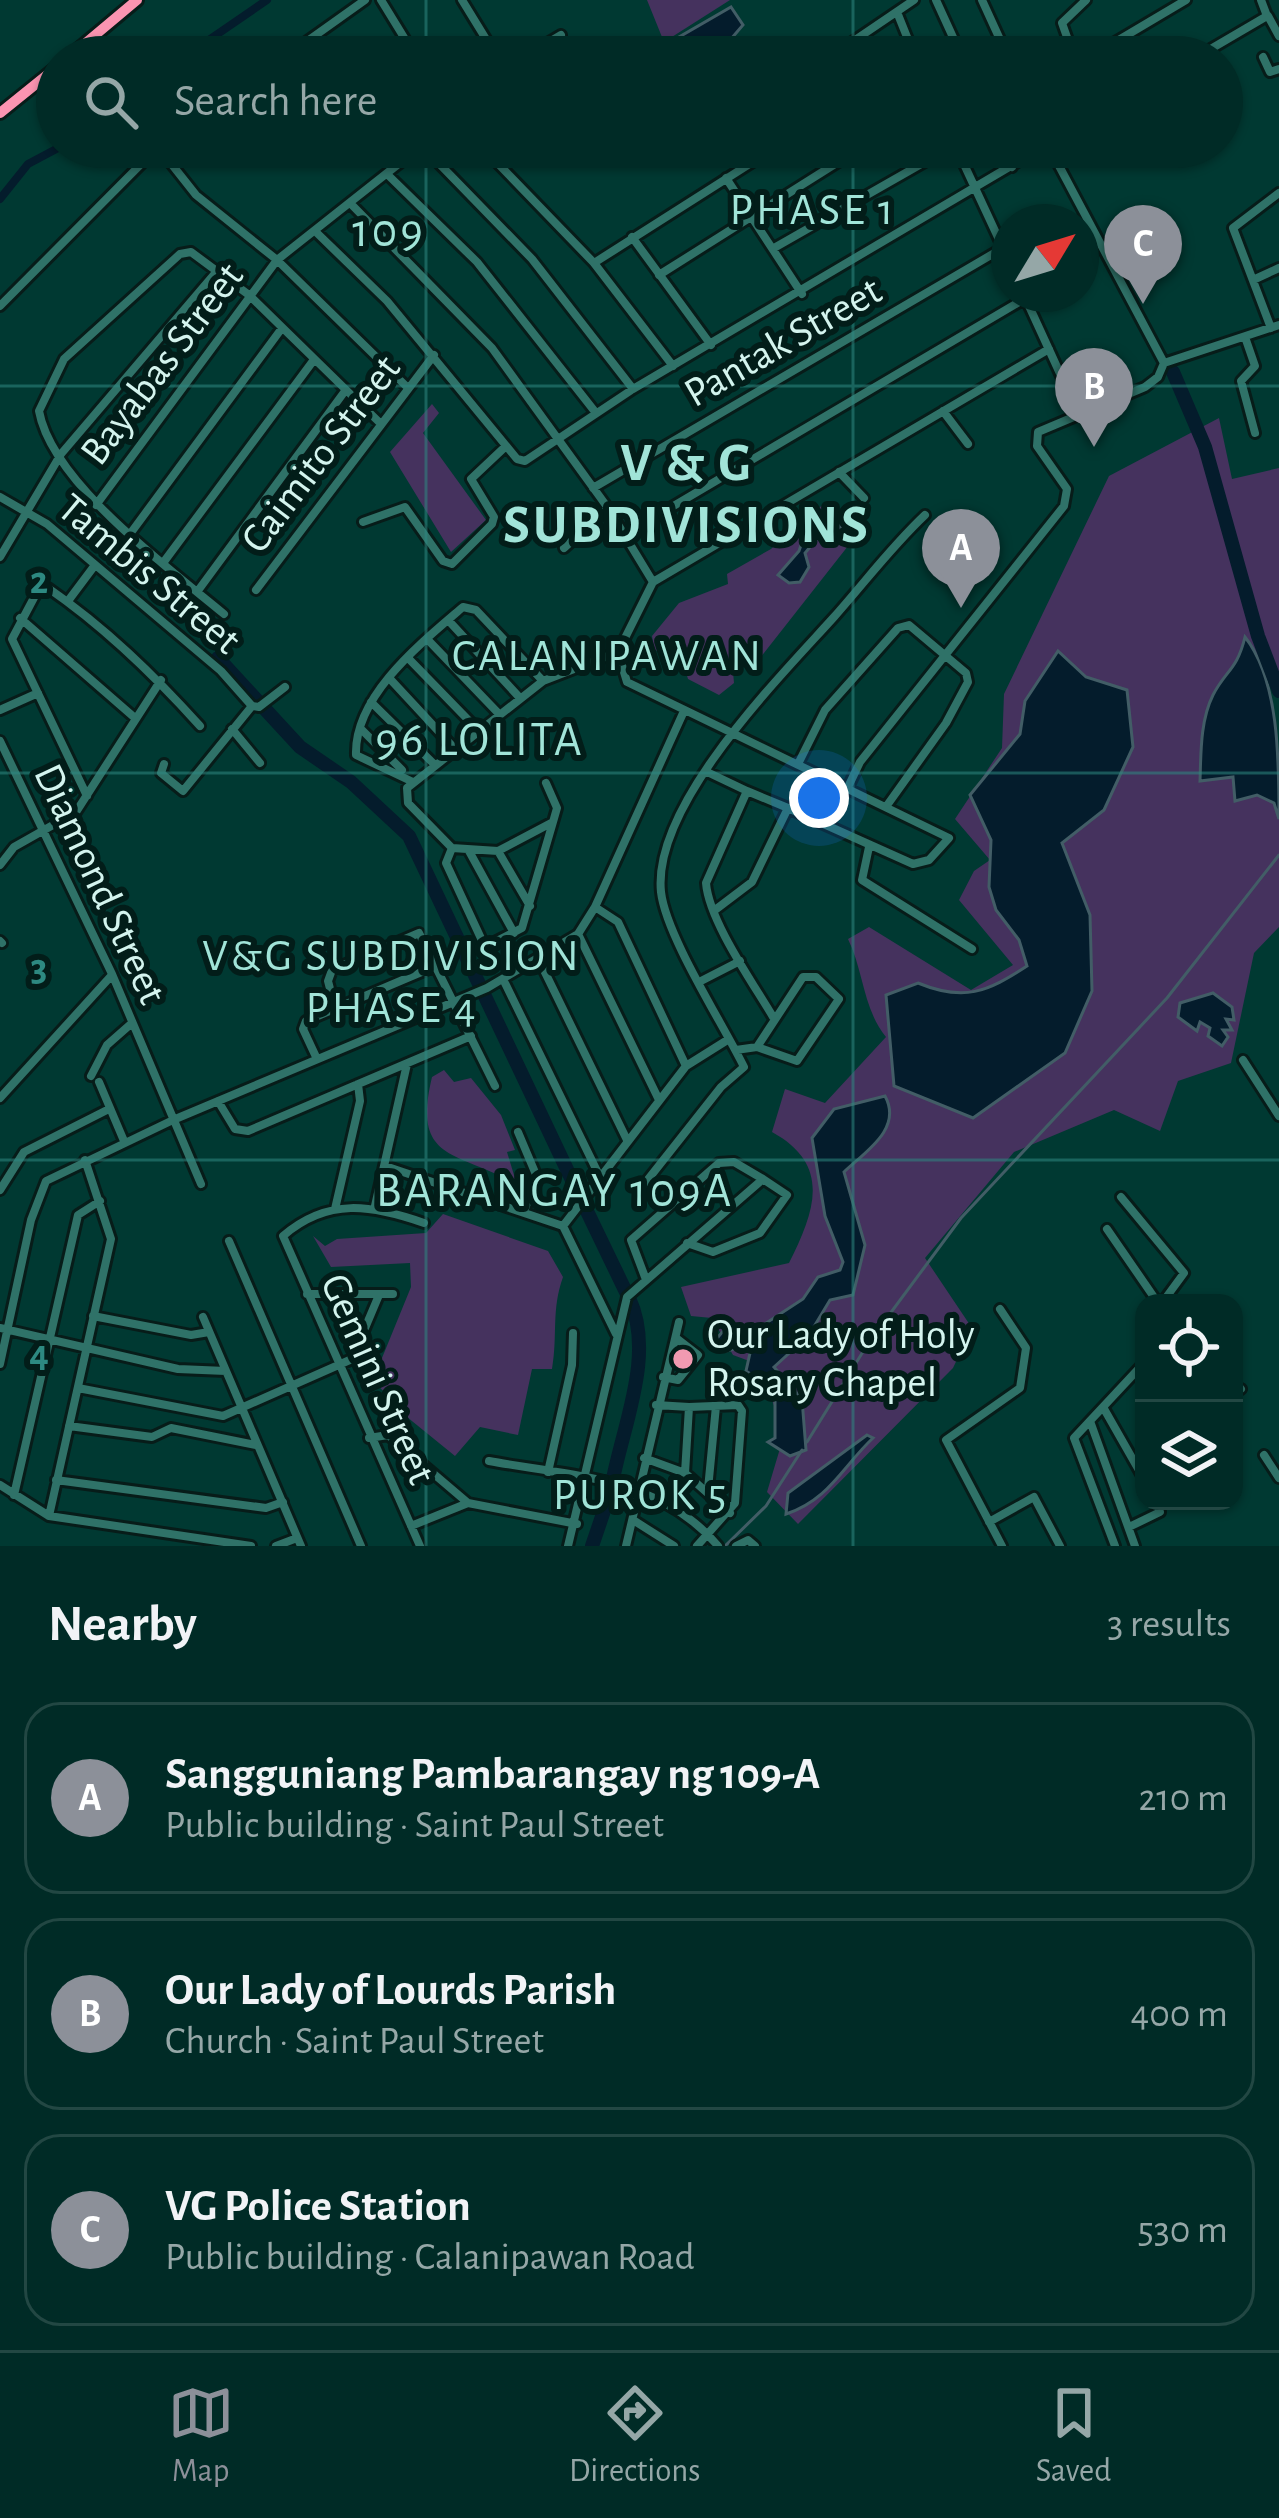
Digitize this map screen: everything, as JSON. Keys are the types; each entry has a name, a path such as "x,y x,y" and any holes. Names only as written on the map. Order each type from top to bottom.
{"highway":[{"path":"93,36 137,0"},
{"path":"0,113 36,84"}],"street":[{"path":"311,36 350,4 365,0"},
{"path":"381,0 403,36"},
{"path":"462,0 484,36"},
{"path":"861,36 914,0"},
{"path":"936,0 952,36"},
{"path":"982,0 998,36"},
{"path":"1067,36 1062,23 1085,0"},
{"path":"1125,36 1186,0"},
{"path":"1261,0 1279,36"},
{"path":"897,12 907,36"},
{"path":"1233,36 1267,16"},
{"path":"1263,57 1270,72 1279,69"},
{"path":"0,306 137,168"},
{"path":"175,168 196,195 277,260 407,387"},
{"name":"Bayabas Street","path":"96,505 277,260 396,168"},
{"path":"442,168 532,259 632,389"},
{"path":"502,168 594,263 673,366"},
{"path":"594,263 741,168"},
{"path":"659,275 827,168"},
{"path":"774,248 917,168"},
{"path":"965,168 991,221"},
{"path":"317,232 434,355 506,446 525,461 632,389 802,294 1009,168"},
{"path":"1057,168 1164,363"},
{"path":"388,175 476,262 596,413"},
{"path":"725,178 802,294"},
{"path":"849,785 860,762 1064,506 1067,490 1036,436 1145,388 1158,377 1164,363 1275,326 1234,224 1279,193"},
{"path":"352,205 492,349 626,534 653,582"},
{"path":"632,237 711,345"},
{"path":"224,614 96,505 61,454 40,418 41,402 64,358 185,251 249,296 380,423"},
{"name":"Pantak Street","path":"593,488 991,255"},
{"path":"1253,280 1279,268"},
{"path":"0,557 61,454 217,271"},
{"path":"626,534 998,312"},
{"path":"1032,312 1079,415"},
{"path":"130,534 282,328"},
{"path":"1245,337 1255,366 1240,381 1256,433"},
{"path":"409,778 435,765 543,681 618,652 653,582 1049,349"},
{"name":"Caimito Street","path":"256,590 434,355"},
{"path":"163,563 313,361"},
{"path":"197,592 345,391"},
{"path":"943,411 968,444"},
{"path":"363,522 405,507 443,561 452,564 492,524 494,517 471,479 506,446"},
{"path":"839,472 864,498"},
{"name":"Tambis Street","path":"0,496 95,565 221,671 252,706"},
{"path":"564,548 608,508"},
{"path":"642,1187 727,1081 744,1070 668,916 660,875 706,771 732,732 883,555 926,515"},
{"path":"68,602 95,565"},
{"path":"87,796 12,639 20,618 44,588 68,602 161,680 200,726"},
{"path":"409,778 356,755 361,728 371,702 447,620 470,604 543,681"},
{"path":"20,618 135,718"},
{"path":"447,620 520,698"},
{"path":"798,764 825,710 901,626 908,626 968,677 965,693 888,805"},
{"path":"428,640 500,715"},
{"path":"618,652 627,682 949,837 923,863 868,848 706,771"},
{"path":"409,659 479,731"},
{"path":"0,863 14,847 70,818 161,680"},
{"path":"390,680 455,749"},
{"path":"164,764 161,773 183,791 252,706 260,707 285,687"},
{"path":"0,710 38,693"},
{"path":"371,702 435,765"},
{"path":"0,1364 4,1329 41,1189 54,1174 481,991 578,934 596,908 684,711"},
{"path":"361,728 409,778"},
{"path":"232,729 260,763"},
{"name":"Diamond Street","path":"0,740 112,974 201,1184"},
{"path":"409,778 408,803 452,848 498,851 554,822"},
{"path":"452,848 446,863 481,943 491,946 522,928 557,808 546,783"},
{"path":"747,791 708,870 706,890 773,1017"},
{"path":"715,910 749,887 788,808"},
{"path":"868,848 862,880 972,950"},
{"path":"469,851 514,933"},
{"path":"498,851 530,906"},
{"path":"596,908 618,922 686,1066"},
{"path":"334,1008 328,981 332,970 419,933 495,1085"},
{"path":"578,934 659,1100"},
{"path":"538,958 628,1141"},
{"path":"701,981 740,961"},
{"path":"317,1059 303,1024 438,965"},
{"path":"0,1098 112,974"},
{"path":"736,1050 758,1047 797,1061 839,999 809,975 773,1017 758,1047"},
{"path":"503,979 600,1177"},
{"path":"124,1141 95,1079 106,1045 132,1023"},
{"path":"218,1101 240,1132 472,1036"},
{"path":"562,1226 686,1066 728,1039"},
{"path":"1243,1060 1279,1116"},
{"path":"375,1206 407,1064"},
{"path":"358,1084 360,1101 335,1208 375,1206 424,1223"},
{"path":"0,1190 24,1152 109,1108"},
{"path":"518,1132 537,1177 524,1211"},
{"path":"49,1516 111,1239 85,1160"},
{"path":"645,1277 632,1240 719,1163 734,1162 788,1195 760,1233 713,1252 687,1243"},
{"path":"385,1166 562,1226 617,1336"},
{"path":"568,1546 577,1524 626,1297 763,1179"},
{"path":"1121,1197 1184,1273 1167,1294"},
{"path":"14,1495 78,1215 100,1201"},
{"name":"Gemini Street","path":"335,1208 283,1236 336,1366 420,1546"},
{"path":"1107,1229 1154,1294"},
{"path":"229,1241 361,1546"},
{"path":"307,1294 393,1294"},
{"path":"78,1388 213,1415 242,1409 358,1354 379,1294"},
{"path":"1000,1309 1026,1348 1020,1388 946,1440 1002,1546"},
{"path":"606,1314 622,1313"},
{"path":"93,1316 191,1334 209,1332"},
{"path":"203,1317 299,1542 276,1546"},
{"path":"626,1546 656,1405 680,1322"},
{"path":"4,1329 178,1369 226,1372"},
{"path":"548,1472 572,1365 573,1333"},
{"path":"663,1378 678,1380 698,1355 676,1339"},
{"path":"1090,1421 1134,1544 1119,1546 1075,1447 1076,1434 1135,1373"},
{"path":"656,1405 738,1405 742,1411 730,1513 697,1546"},
{"path":"708,1491 716,1406"},
{"path":"685,1473 689,1407"},
{"path":"1103,1407 1135,1463"},
{"path":"68,1426 145,1437 171,1428 258,1445"},
{"path":"369,1438 388,1435 468,1503 577,1524"},
{"path":"1264,1455 1279,1478"},
{"path":"644,1458 685,1473 730,1513"},
{"path":"489,1461 638,1490 674,1505 718,1546"},
{"path":"56,1480 266,1508 283,1502"},
{"path":"0,1485 49,1516 251,1546"},
{"path":"989,1522 1034,1497 1060,1546"},
{"path":"412,1526 468,1503"},
{"path":"1129,1527 1159,1510"},
{"path":"632,1520 674,1546"},
{"path":"736,1546 748,1540 755,1546"}],"shaded area":[{"path":"647,0 730,0 673,36 662,36"},
{"path":"432,404 439,413 423,433 486,520 451,552 390,452"},
{"path":"1219,418 1232,479 1279,468 1279,690 1265,654 1230,677 1211,705 1201,759 1200,781 1233,776 1235,800 1257,795 1274,803 1279,819 1279,927 1254,953 1231,1063 1178,1081 1160,1131 1114,1110 1014,1152 925,1258 972,1328 953,1368 798,1524 767,1492 784,1435 760,1365 733,1355 712,1318 691,1316 681,1287 789,1263 806,1225 813,1190 804,1159 772,1132 785,1089 825,1103 886,1037 873,1015 848,939 869,927 971,990 1013,965 959,900 974,871 990,860 955,819 1002,748 1004,694 1109,476"},
{"path":"831,503 859,532 760,658 744,659 733,672 734,683 719,695 688,679 685,669 654,649 652,636 679,603 728,584 727,574 771,549 811,510"},
{"path":"444,1070 454,1082 471,1078 501,1115 515,1150 507,1152 517,1185 459,1158 434,1140 427,1105 432,1077"},
{"path":"443,1214 548,1251 563,1277 552,1369 532,1369 518,1435 480,1427 455,1456 407,1417 373,1380 411,1287 410,1263 331,1267 313,1236 325,1246 337,1239 426,1233"}],"water":[{"path":"731,7 743,25 734,36 681,36"},
{"path":"811,516 835,516 840,527 831,522 805,553 809,567 800,582 789,583 778,575 799,551"},
{"path":"1245,637 1271,698 1279,819 1274,803 1257,795 1235,801 1233,777 1200,781 1209,705"},
{"path":"1058,651 1086,677 1127,690 1133,747 1104,810 1062,843 1090,915 1092,991 1065,1053 973,1118 894,1086 886,995 918,983 949,992 975,991 1027,966 1019,940 996,910 989,887 991,840 970,795 1020,734 1025,701"},
{"path":"1213,993 1232,1007 1234,1020 1226,1019 1232,1030 1223,1030 1228,1037 1222,1046 1208,1036 1210,1028 1200,1022 1197,1031 1178,1017 1180,1003"},
{"path":"885,1096 889,1119 885,1129 844,1172 865,1245 853,1295 830,1300 809,1335 774,1367 802,1399 806,1450 790,1456 768,1442 775,1438 775,1390 746,1371 752,1344 727,1351 713,1343 729,1324 760,1327 803,1299 818,1277 840,1270 843,1262 825,1216 812,1138 834,1109"},
{"path":"867,1435 873,1438 825,1491 786,1514 788,1493"}],"waterway":[{"path":"215,36 267,0"},
{"path":"0,199 36,160"},
{"path":"1173,372 1205,447 1258,636 1279,691"},
{"path":"218,658 300,747 351,782 409,836 580,1197"},
{"path":"807,1442 869,1342 961,1218 1167,998 1279,855"},
{"path":"584,1205 626,1292"},
{"path":"613,1479 638,1365 636,1319 629,1298"},
{"path":"725,1546 766,1506 802,1450"},
{"path":"592,1546 612,1487"}],"place":[{"name":"VG Police Station","path":"1143,304"},
{"name":"Our Lady of Lourds Parish","path":"1094,447"},
{"name":"Sangguniang Pambarangay ng 109-A","path":"961,608"},
{"name":"Our Lady of Holy Rosary Chapel","path":"683,1359"}],"district":[{"name":"PHASE 1","path":"813,210"},
{"name":"109","path":"389,232"},
{"name":"V & G SUBDIVISIONS","path":"687,495"},
{"name":"CALANIPAWAN","path":"608,656"},
{"name":"96 LOLITA","path":"480,741"},
{"name":"V&G SUBDIVISION PHASE 4","path":"392,982"},
{"name":"BARANGAY 109A","path":"555,1192"},
{"name":"PUROK 5","path":"641,1495"}]}
